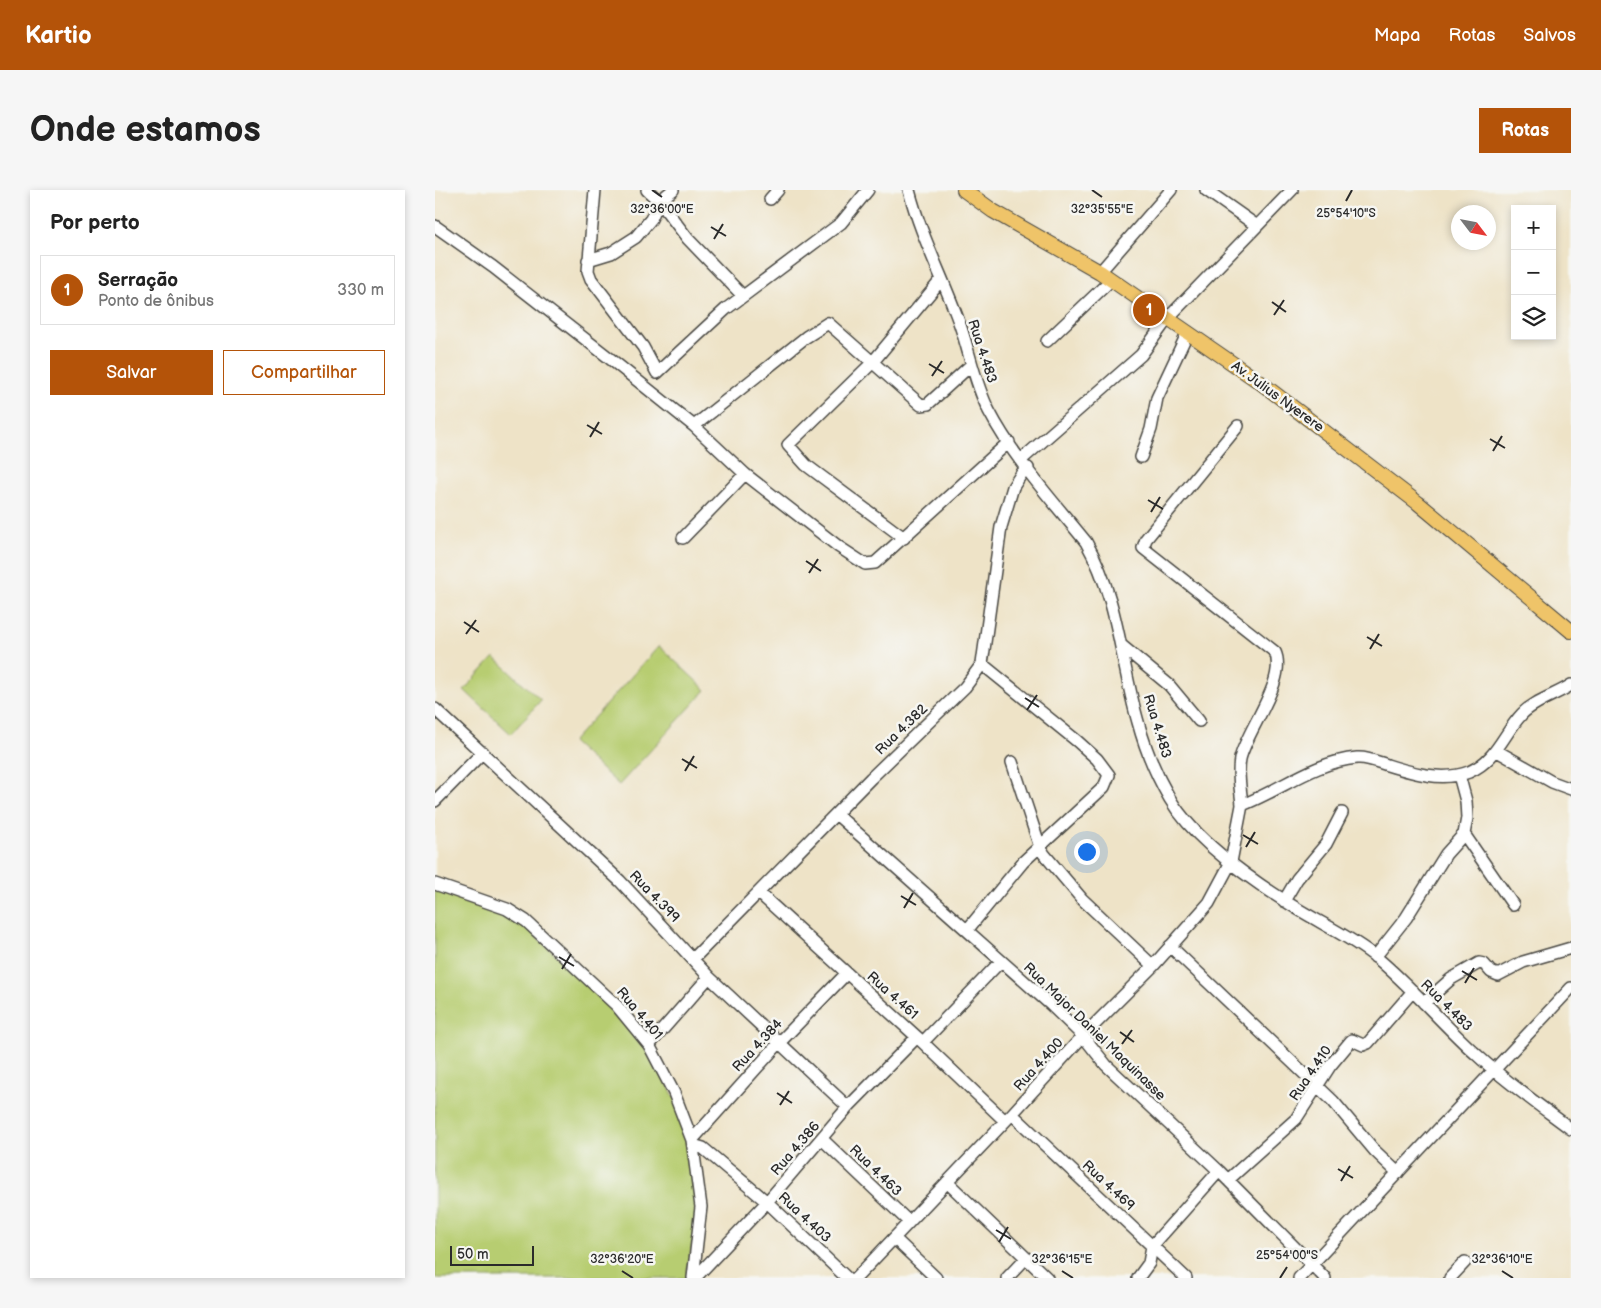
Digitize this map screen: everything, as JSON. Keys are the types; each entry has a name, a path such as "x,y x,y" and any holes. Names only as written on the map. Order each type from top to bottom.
{"main road":[{"name":"Av. Julius Nyerere","path":"964,190 993,211 1105,276 1261,383 1379,471 1571,631"}],"street":[{"path":"595,190 588,260 588,271 591,280 643,347 657,373 743,296 841,223 868,190"},
{"path":"647,190 659,201 688,239 743,296"},
{"path":"588,260 611,252 636,237 651,219 659,201 673,190"},
{"path":"770,199 778,190"},
{"name":"Rua 4.483","path":"909,190 917,220 960,325 971,365 989,412 1025,464 1086,542 1097,560 1106,583 1122,646 1137,721 1160,781 1188,824 1231,862 1284,901 1375,957 1413,991 1493,1070 1571,1129"},
{"path":"1047,341 1105,276 1171,190"},
{"path":"1206,190 1257,226"},
{"name":"Rua 4.382","path":"694,958 835,814 965,687 982,664 1001,527 1013,487 1025,464 1141,354 1168,318 1292,190"},
{"path":"435,226 499,272 694,426 745,474 839,547 865,564 875,563 1009,442"},
{"path":"904,538 806,465 788,445 872,363 941,280"},
{"path":"694,426 731,395 825,325 831,324 913,400 924,405 971,365"},
{"path":"1141,457 1151,428 1157,398 1188,332"},
{"name":"Rua 4.400","path":"856,1278 1009,1118 1083,1036 1153,966 1209,903 1231,862 1242,805 1240,759 1278,668 1277,657 1275,652 1235,619 1143,548 1146,539 1238,426"},
{"path":"683,538 745,474"},
{"path":"1122,646 1169,685 1199,721"},
{"path":"968,929 1023,862 1104,787 1109,775 1097,759 1084,747 982,664"},
{"path":"1242,805 1321,766 1360,758 1423,774 1459,775 1482,764 1497,751 1522,714 1571,685"},
{"name":"Rua 4.399","path":"435,709 620,881 694,958 709,977 848,1107"},
{"path":"1497,751 1552,782 1571,789"},
{"path":"435,801 483,752"},
{"path":"1012,762 1040,847 1082,899 1153,966"},
{"path":"1375,957 1406,918 1426,883 1449,849 1464,834 1467,818 1466,801 1459,775"},
{"path":"1284,901 1297,879 1326,844 1343,813"},
{"name":"Rua Major Daniel Maquinasse","path":"835,814 968,929 1083,1036 1106,1065 1219,1171 1325,1278"},
{"path":"1464,834 1513,904"},
{"name":"Rua 4.401","path":"435,884 507,909 526,921 617,1006 649,1045 674,1093 693,1142 701,1207 694,1278"},
{"name":"Rua 4.461","path":"759,893 920,1040 1009,1118"},
{"path":"1171,946 1333,1101 1375,1151 1398,1173"},
{"path":"1424,1003 1451,979 1479,963 1484,964 1491,972 1498,975 1523,962 1571,948"},
{"name":"Rua 4.386","path":"694,1278 823,1140 848,1107 1001,961"},
{"name":"Rua 4.384","path":"693,1142 780,1042 847,974"},
{"path":"649,1045 709,977"},
{"path":"1299,1278 1571,988"},
{"name":"Rua 4.410","path":"1228,1180 1296,1119 1317,1086 1350,1042 1352,1040 1363,1045 1368,1042 1413,991"},
{"name":"Rua 4.469","path":"1009,1118 1186,1278"},
{"name":"Rua 4.463","path":"823,1140 909,1222"},
{"name":"Rua 4.403","path":"693,1142 703,1148 767,1202 847,1278"},
{"path":"1138,1278 1149,1263 1152,1246 1219,1171"},
{"path":"947,1182 1047,1278"},
{"path":"894,1238 937,1278"},
{"path":"1007,1278 1026,1258"},
{"path":"1450,1278 1465,1262"}],"green space":[{"path":"659,646 706,690 619,785 572,742"},
{"path":"494,657 541,700 511,734 464,690"},
{"path":"435,889 507,909 643,1037 681,1110 701,1193 686,1278 435,1278"}],"place":[{"name":"Serração","path":"1149,310"}]}
